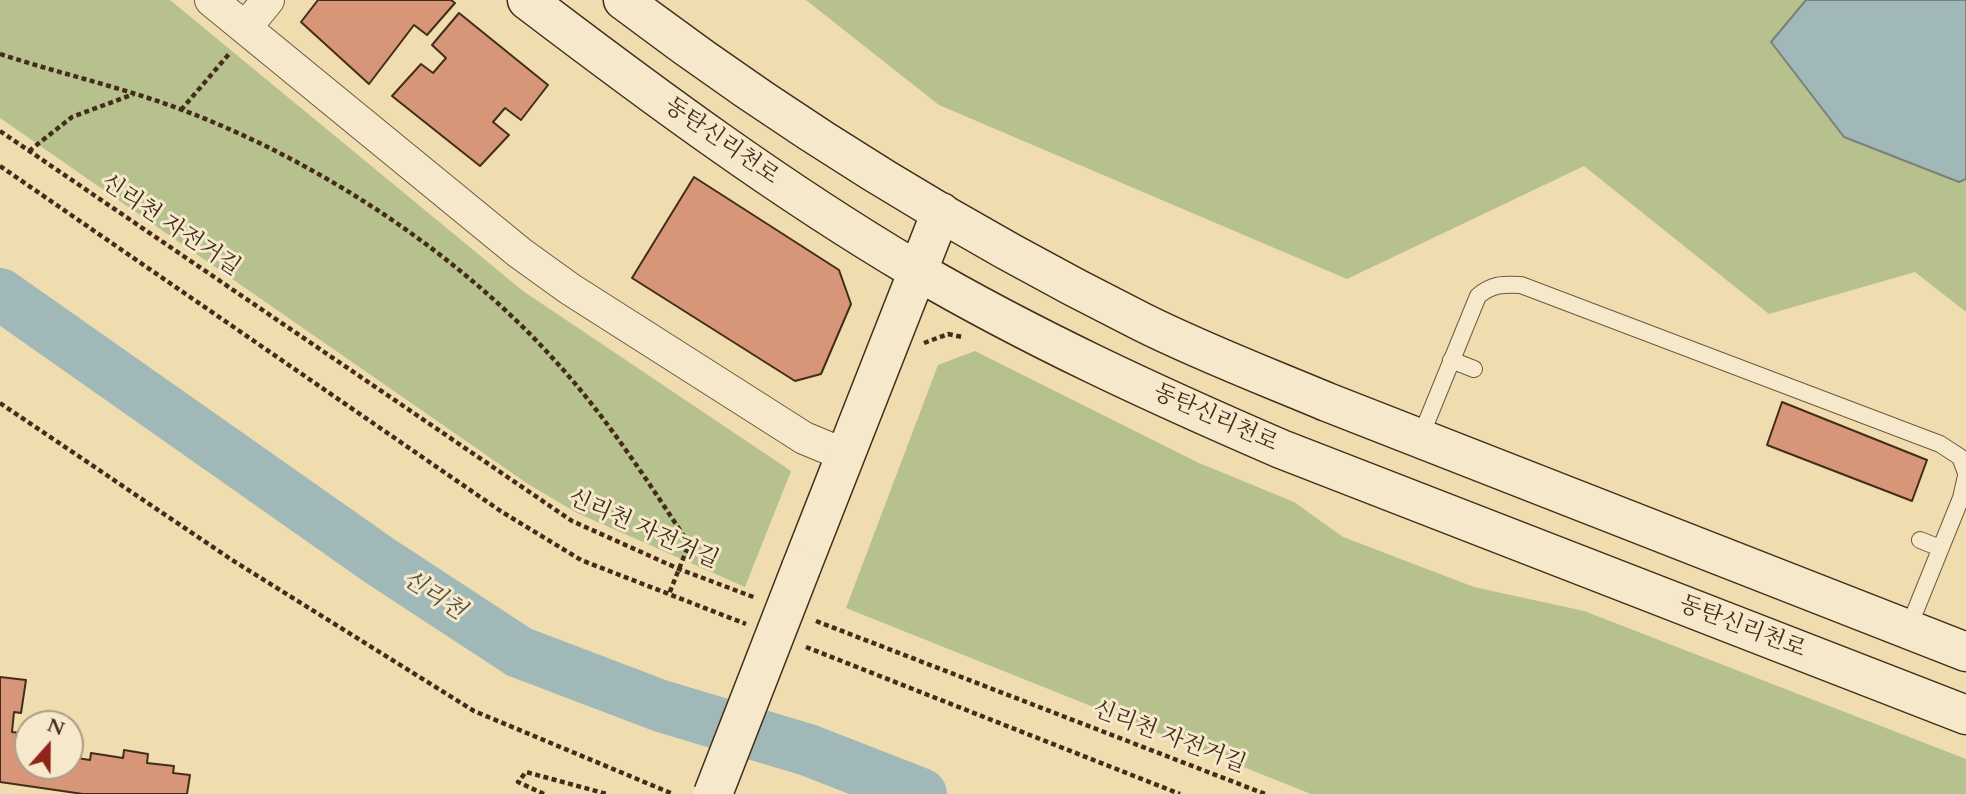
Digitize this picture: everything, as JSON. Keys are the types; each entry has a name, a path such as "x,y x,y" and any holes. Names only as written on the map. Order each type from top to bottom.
{"main road":[{"name":"동탄신리천로","path":"527,0 723,146 857,234 916,270 1044,339 1178,404 1281,449 1966,715"},
{"path":"623,0 685,47 816,135 1005,250 1143,322 1234,364 1966,652"},
{"path":"713,794 916,270 941,212"}],"street":[{"path":"211,0 240,36 520,253 582,296 804,438 845,455"},
{"path":"240,36 268,0"}],"lane":[{"path":"1420,438 1478,296 1487,288 1500,284 1521,285 1940,444 1960,457 1966,474 1961,498 1908,629"},
{"path":"1451,360 1474,369"},
{"path":"1920,540 1940,548"}],"path":[{"path":"181,110 240,36"},
{"path":"0,54 181,110 278,151 354,195 427,246 501,307 558,364 636,464 689,544 669,594"},
{"path":"29,151 72,117 134,94"},
{"name":"신리천 자전거길","path":"0,131 572,521 679,569 768,603"},
{"path":"0,166 502,512 581,560 759,629"},
{"path":"0,403 232,560 474,711 659,792 673,794"},
{"name":"신리천 자전거길","path":"807,617 1265,794"},
{"path":"797,644 1180,794"},
{"path":"544,794 519,782 526,772 607,794"}],"green space":[{"path":"0,0 170,0 523,291 791,471 745,587 577,513 528,484 0,118"},
{"path":"806,0 1966,0 1966,312 1915,272 1769,314 1584,166 1347,279 939,105"},
{"path":"975,351 1199,463 1294,502 1343,537 1474,587 1584,611 1966,759 1966,794 1311,794 846,608 938,365"}],"water":[{"path":"1806,0 1966,0 1966,179 1959,182 1844,137 1771,42"}],"building":[{"path":"318,0 451,0 455,3 427,35 414,25 369,84 301,22"},
{"path":"459,13 548,85 521,120 505,108 493,122 509,135 480,166 392,96 421,64 433,73 446,58 432,45"},
{"path":"694,177 839,270 851,304 821,374 795,381 632,278"},
{"path":"1782,402 1927,460 1912,501 1767,445"},
{"path":"0,677 26,680 21,710 14,710 14,780 84,780 84,759 90,760 91,753 123,758 124,750 148,754 147,763 174,766 173,773 190,775 187,794 83,794 0,782"}],"waterway":[{"name":"신리천","path":"0,294 380,561 519,652 661,706 808,750 921,794"}]}
